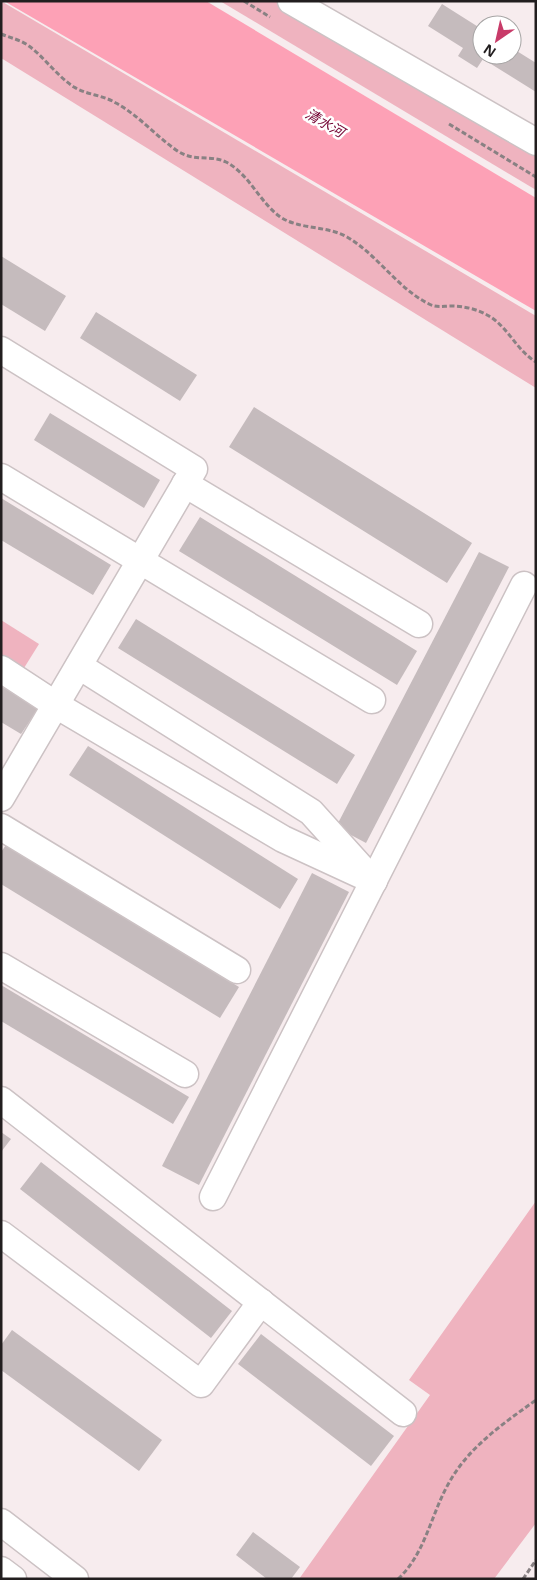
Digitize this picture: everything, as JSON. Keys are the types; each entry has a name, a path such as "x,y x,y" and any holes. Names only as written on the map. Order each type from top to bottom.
{"street":[{"path":"291,1 536,142"},
{"path":"1,350 194,469 3,792"},
{"path":"1,477 372,700"},
{"path":"185,484 419,624"},
{"path":"213,1197 524,585"},
{"path":"79,666 311,812 374,881"},
{"path":"1,669 56,705 283,839 374,881"},
{"path":"1,827 238,970"},
{"path":"1,966 185,1074"},
{"path":"1,1100 403,1413"},
{"path":"1,1234 201,1384 261,1302"},
{"path":"1,1522 75,1579"}],"path":[{"path":"1,34 30,46 62,78 75,88 87,94 106,98 128,110 182,153 200,159 214,159 226,162 238,171 266,205 289,222 335,231 348,238 409,292 430,305 469,307 488,315 500,324 510,339 536,362"},
{"path":"398,1579 414,1560 424,1542 450,1481 467,1458 492,1432 536,1400"},
{"path":"523,1579 536,1560"}],"shaded area":[{"path":"1,1 536,316 536,388 1,58"},
{"path":"220,1 294,1 536,143 536,190"},
{"path":"1,620 39,644 24,668 1,654"},
{"path":"536,1201 536,1523 494,1579 299,1579 430,1395 409,1380"}],"water":[{"name":"清水河","path":"4,1 206,1 536,198 536,311"}],"building":[{"path":"442,4 472,23 472,65 458,56 463,48 428,26"},
{"path":"522,54 536,63 536,92 493,65 522,65"},
{"path":"1,256 66,296 45,331 1,304"},
{"path":"96,312 197,375 180,401 80,338"},
{"path":"254,407 472,543 447,583 229,447"},
{"path":"50,413 160,480 144,508 34,440"},
{"path":"1,498 111,565 93,595 1,540"},
{"path":"200,517 417,651 397,685 179,551"},
{"path":"479,552 509,567 366,843 336,827"},
{"path":"136,619 355,755 337,784 118,648"},
{"path":"1,686 38,709 21,734 1,722"},
{"path":"88,746 298,879 280,909 69,775"},
{"path":"6,845 239,987 220,1018 1,884 1,852"},
{"path":"312,873 349,892 199,1185 162,1166"},
{"path":"1,985 189,1097 173,1124 1,1021"},
{"path":"1,1132 11,1139 1,1152"},
{"path":"41,1162 232,1311 211,1338 20,1189"},
{"path":"12,1330 162,1440 139,1471 1,1370 1,1345"},
{"path":"261,1334 394,1436 371,1466 238,1364"},
{"path":"253,1532 300,1567 291,1579 267,1579 236,1555"}]}
